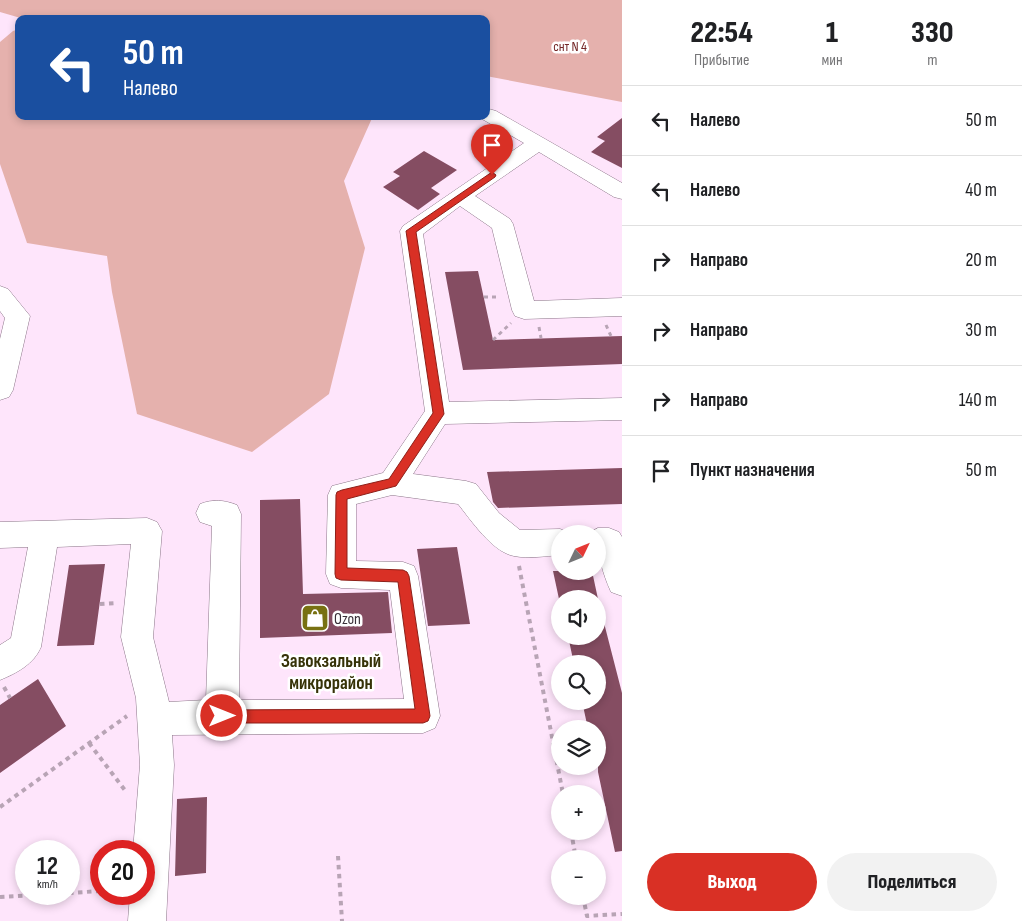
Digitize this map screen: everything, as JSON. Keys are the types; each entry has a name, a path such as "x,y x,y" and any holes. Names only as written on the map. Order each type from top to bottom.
{"lane":[{"path":"490,116 622,192"},
{"path":"392,483 438,414 411,231 538,143"},
{"path":"460,196 502,224 524,310 622,307"},
{"path":"0,295 18,316 0,390"},
{"path":"438,414 622,409"},
{"path":"152,711 176,717 423,716 403,576 341,574 342,495 392,483 466,493 489,522 514,543 551,542"},
{"path":"210,512 227,514 222,716"},
{"path":"0,535 147,531 137,637 152,711 157,765 147,921"},
{"path":"0,664 25,647 45,533"},
{"path":"606,541 609,541 622,582"}],"path":[{"path":"514,543 561,785"},
{"path":"0,807 89,743 152,711"},
{"path":"89,743 154,827"},
{"path":"338,856 342,921"},
{"path":"0,897 15,896"},
{"path":"585,905 587,916 622,914"}],"green space":[{"name":"снт N 4","path":"0,0 622,0 622,102 490,77 490,15 15,16 0,12"},
{"path":"15,30 15,120 371,120 344,181 365,248 329,394 252,452 137,414 112,292 107,256 27,243 0,164 0,42"}],"building":[{"path":"622,118 622,168 591,152 605,141 597,137"},
{"path":"424,151 457,170 431,188 440,194 418,210 383,187 400,176 393,172"},
{"path":"478,271 493,340 622,336 622,364 463,370 445,272"},
{"path":"622,468 622,504 498,508 493,502 487,472"},
{"path":"300,499 303,594 388,592 392,633 260,638 260,500"},
{"path":"457,547 470,624 428,626 417,549"},
{"path":"105,564 94,645 57,646 69,565"},
{"path":"555,580 594,580 596,590 557,590"},
{"path":"606,631 622,693 622,851 615,852 606,810 606,785 601,785 599,775 606,775 606,720 586,720 584,710 606,710 606,655 572,655 570,645 606,645"},
{"path":"38,679 66,726 0,773 0,705"},
{"path":"207,797 206,873 175,876 177,799"}],"place":[{"name":"Ozon","path":"315,618"}],"district":[{"name":"Завокзальный микрорайон","path":"331,671"}],"route":[{"path":"222,716 423,716 403,576 341,574 342,495 392,483 438,414 411,231 492,175"}]}
